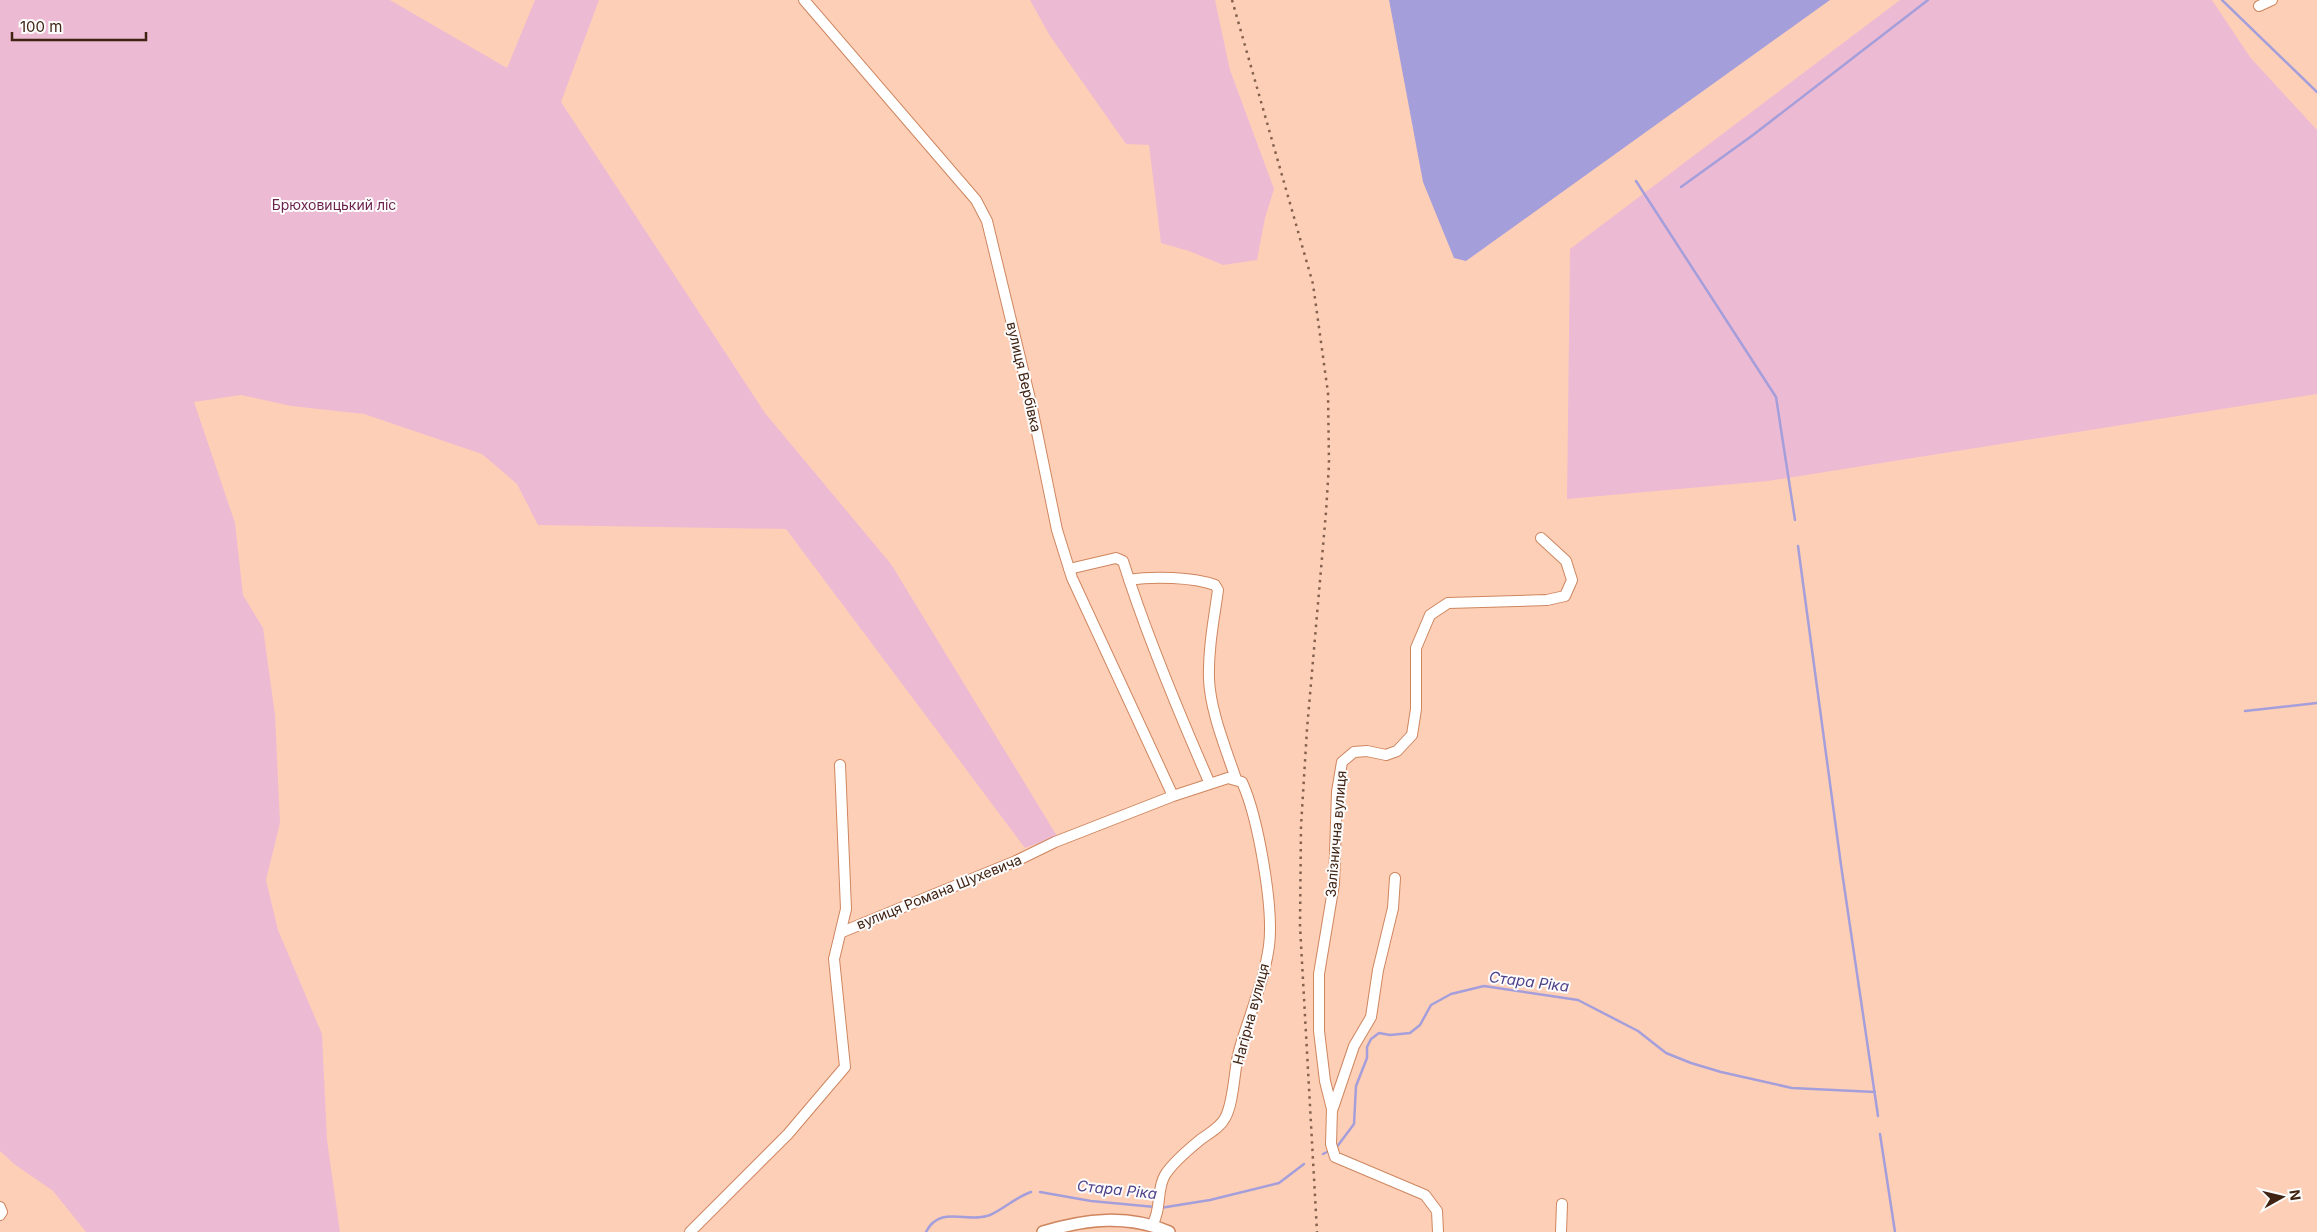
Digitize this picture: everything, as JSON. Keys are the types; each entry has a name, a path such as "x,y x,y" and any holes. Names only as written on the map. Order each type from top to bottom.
{"street":[{"name":"вулиця Вербівка","path":"804,0 976,200 987,221 1031,402 1057,530 1069,569 1173,796"},
{"path":"2259,6 2272,0"},
{"name":"Залізнична вулиця","path":"1438,1232 1437,1210 1425,1195 1336,1157 1331,1144 1332,1109 1324,1080 1318,1032 1318,974 1334,884 1337,792 1342,762 1354,752 1367,751 1386,755 1397,751 1412,735 1416,708 1416,648 1430,615 1448,602 1548,600 1565,596 1572,580 1566,560 1541,538"},
{"path":"1069,569 1116,558 1122,561 1170,693 1210,784"},
{"name":"Нагірна вулиця","path":"1129,580 1146,578 1207,582 1215,585 1218,590 1209,679 1211,696 1236,779 1242,782 1246,790 1257,834 1271,922 1264,972 1238,1052 1227,1115 1222,1124 1198,1142 1167,1172 1160,1184 1159,1200 1154,1220"},
{"path":"840,765 846,886 846,909 842,932"},
{"name":"вулиця Романа Шухевича","path":"690,1232 799,1122 845,1067 834,960 842,932 1016,861 1055,842 1173,796 1228,778 1236,779"},
{"name":"Залізнична вулиця","path":"1332,1109 1354,1046 1371,1017 1378,970 1393,908 1395,878"},
{"path":"1561,1232 1562,1204"},
{"path":"0,1207 2,1212 0,1215"},
{"path":"1043,1232 1077,1224 1117,1219 1154,1220 1169,1232"}],"green space":[{"name":"Брюховицький ліс","path":"0,0 390,0 507,68 535,0 599,0 561,102 765,413 891,564 1057,836 1025,848 786,529 538,525 517,484 482,454 364,414 291,406 241,395 194,402 235,523 243,595 263,628 275,715 280,823 266,880 278,930 322,1034 327,1140 340,1232 86,1232 53,1191 14,1164 0,1151"},
{"path":"1030,0 1215,0 1230,70 1274,189 1265,218 1257,260 1223,265 1189,251 1161,243 1149,145 1126,144 1050,36"},
{"path":"1900,0 2212,0 2250,57 2317,130 2317,394 1768,481 1567,499 1570,249"}],"shaded area":[{"path":"1389,0 1830,0 1466,261 1454,258 1423,182"}],"waterway":[{"path":"1681,187 1753,135 1928,0"},
{"path":"2222,0 2317,92"},
{"path":"1636,181 1776,397 1795,520"},
{"path":"1798,546 1841,865 1878,1116"},
{"path":"2245,711 2317,703"},
{"name":"Стара Ріка","path":"1336,1148 1354,1124 1356,1086 1367,1058 1367,1047 1371,1039 1379,1033 1390,1035 1410,1033 1420,1025 1431,1005 1451,994 1484,986 1578,1000 1638,1031 1666,1053 1721,1072 1792,1088 1875,1092"},
{"path":"1880,1134 1895,1232"},
{"name":"Стара Ріка","path":"1323,1154 1331,1150"},
{"name":"Стара Ріка","path":"1160,1208 1210,1200 1279,1183 1304,1164"},
{"name":"Стара Ріка","path":"926,1232 939,1219 955,1216 973,1218 990,1215 1031,1192"},
{"name":"Стара Ріка","path":"1040,1192 1091,1201 1155,1207"}],"railway":[{"path":"1232,0 1313,284 1328,393 1329,464 1301,826 1300,926 1317,1232"}]}
